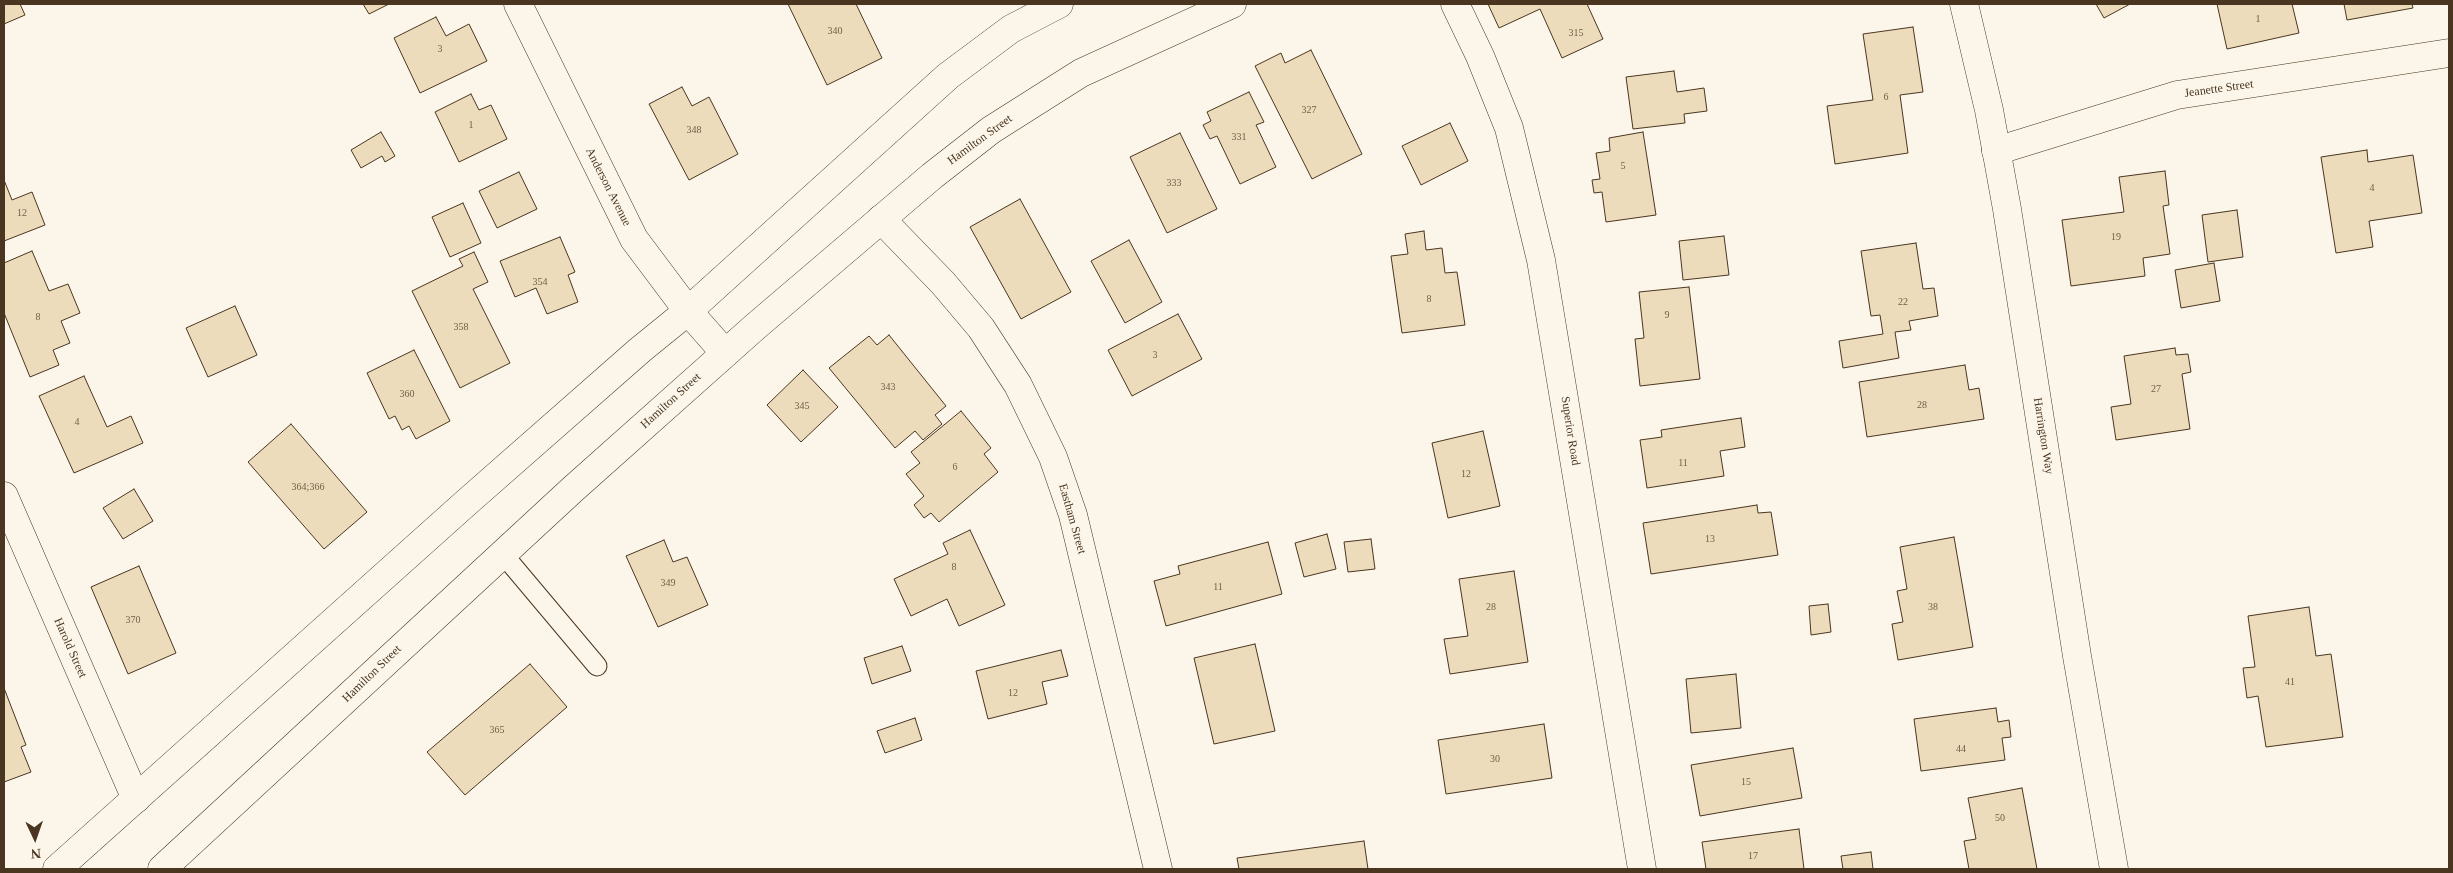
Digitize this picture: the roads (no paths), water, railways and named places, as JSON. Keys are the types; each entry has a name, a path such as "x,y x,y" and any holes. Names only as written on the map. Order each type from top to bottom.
{"street":[{"name":"Anderson Avenue","path":"518,4 634,239 688,311 725,353"},
{"name":"Hamilton Street","path":"162,869 502,553 725,353 881,218 991,130 1058,86 1135,46 1232,4"},
{"name":"Superior Road","path":"1454,4 1480,56 1509,128 1539,251 1558,352 1586,539 1642,869"},
{"name":"Harrington Way","path":"1964,4 1996,151 2028,337 2077,656 2114,869"},
{"path":"57,869 460,509 640,350 688,311 948,76 1011,29 1046,6"},
{"name":"Jeanette Street","path":"1996,151 2177,95 2449,53"},
{"name":"Eastham Street","path":"881,218 937,276 981,328 1018,385 1053,457 1073,515 1158,869"},
{"name":"Harold Street","path":"4,496 136,799"}],"lane":[{"path":"502,553 597,666"}]}
